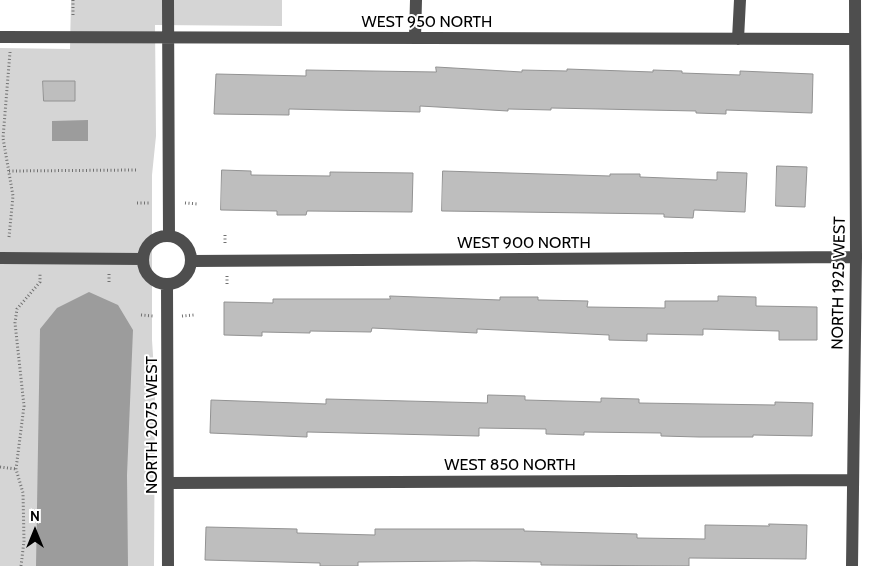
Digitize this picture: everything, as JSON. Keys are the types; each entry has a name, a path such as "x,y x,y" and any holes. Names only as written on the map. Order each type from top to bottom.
{"street":[{"path":"168,0 169,236"},
{"path":"414,38 416,0"},
{"path":"738,40 740,0"},
{"name":"NORTH 1925 WEST","path":"852,566 856,257 855,0"},
{"name":"WEST 950 NORTH","path":"4,37 738,40 855,38"},
{"path":"169,236 176,237 185,244 192,261 187,274 181,280 167,284 157,283 150,278 142,259 145,249 150,242 158,237 169,236"},
{"name":"WEST 900 NORTH","path":"192,261 856,257"},
{"path":"0,258 142,259"},
{"name":"NORTH 2075 WEST","path":"167,284 168,566"},
{"name":"WEST 850 NORTH","path":"169,483 852,480"}],"path":[{"path":"73,0 73,16"},
{"path":"4,37 9,72 3,138 9,171 13,212 9,237"},
{"path":"9,171 136,170"},
{"path":"137,203 150,203"},
{"path":"185,203 198,204"},
{"path":"225,235 225,244"},
{"path":"21,566 24,541 23,494 16,469 24,406 15,323 17,308 40,282 40,272"},
{"path":"109,274 109,283"},
{"path":"227,276 227,286"},
{"path":"141,316 154,316"},
{"path":"182,316 194,316"},
{"path":"0,467 16,469"}],"shaded area":[{"path":"71,0 282,0 282,26 155,25 156,136 152,175 152,340 155,386 154,566 0,566 0,48 70,49"},
{"path":"88,120 88,141 52,141 52,121"},
{"path":"89,292 118,305 133,330 127,475 128,566 36,566 40,329 57,308"}],"building":[{"path":"436,67 522,72 522,70 567,71 567,69 653,72 653,70 682,71 682,73 740,75 740,71 813,74 812,113 726,110 726,114 696,113 696,111 551,108 551,110 508,109 508,111 420,106 420,112 289,109 289,115 214,114 216,74 306,76 306,70 436,72"},
{"path":"43,81 75,81 75,101 44,101"},
{"path":"777,166 807,167 805,207 776,206"},
{"path":"222,170 251,171 251,175 330,176 330,172 413,173 412,212 307,211 306,215 277,215 277,211 221,210"},
{"path":"443,171 610,176 610,174 640,174 640,177 717,180 717,172 747,173 745,212 694,210 693,218 664,217 664,214 442,211"},
{"path":"390,296 500,300 500,297 538,297 538,300 588,301 587,307 665,308 665,301 718,301 718,296 756,297 756,306 817,307 817,340 779,340 779,331 703,329 703,335 647,334 647,341 609,340 609,335 477,329 477,333 372,328 371,332 310,331 310,333 262,332 262,336 224,335 224,302 273,303 273,299 390,299"},
{"path":"488,395 525,396 525,400 601,402 601,398 639,399 639,403 775,405 775,402 813,403 812,436 753,435 753,437 699,437 661,436 661,433 584,432 584,435 546,434 546,429 479,428 479,436 307,432 307,437 210,433 211,400 326,404 326,399 487,403"},
{"path":"769,524 807,525 806,559 689,558 689,566 541,565 541,562 474,561 358,562 358,566 320,566 320,563 205,560 206,527 297,529 297,533 375,535 375,529 524,529 524,531 637,534 637,538 705,539 705,525 769,526"}]}
